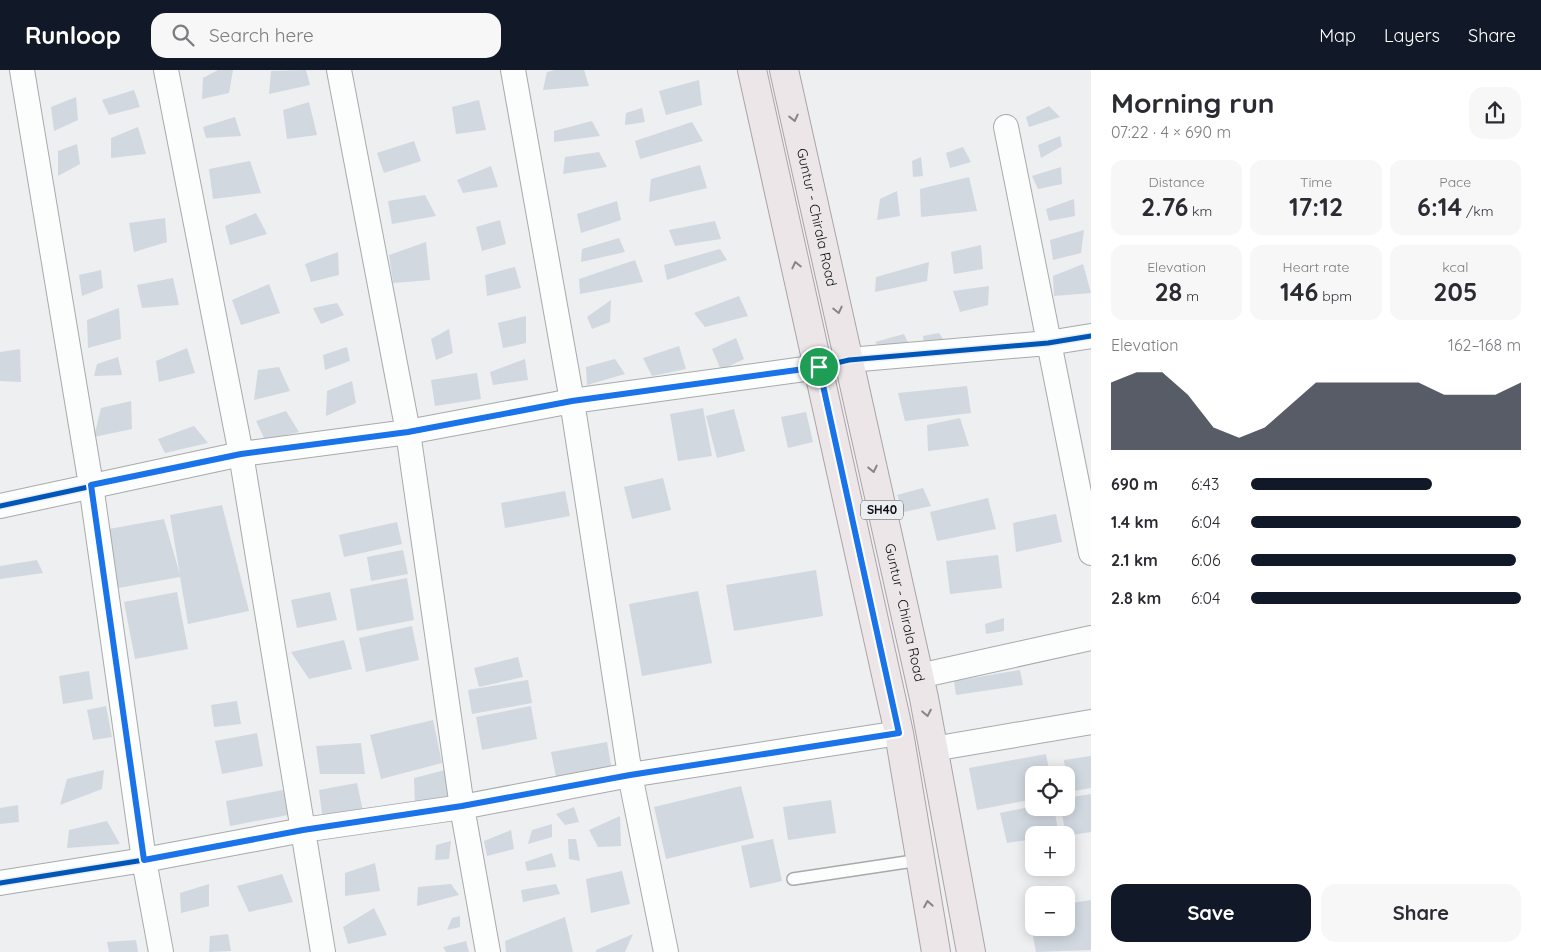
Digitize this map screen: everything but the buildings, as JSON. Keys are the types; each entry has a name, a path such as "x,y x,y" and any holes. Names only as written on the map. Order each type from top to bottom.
{"main road":[{"name":"SH40","path":"752,70 899,733 936,952"},
{"name":"Guntur - Chirala Road","path":"784,70 919,676 971,952"}],"street":[{"path":"22,70 91,485 144,860 161,952"},
{"path":"166,70 241,454 323,952"},
{"path":"339,70 408,432 462,806 488,952"},
{"path":"513,70 572,401 630,775 666,952"},
{"path":"1006,127 1091,553"},
{"path":"0,506 241,454 408,432 572,401 819,367 849,360 1048,343 1091,336"},
{"path":"919,676 1091,638"},
{"path":"934,749 1091,722"},
{"path":"0,883 144,860 303,830 462,806 630,775 899,733"}],"lane":[{"path":"793,879 920,860"}],"cycle path":[{"path":"0,506 241,454 408,432 572,401 819,367 849,360 1048,343 1091,336"},
{"path":"0,883 144,860 303,830 462,807 630,775 899,733"}],"route":[{"path":"819,367 899,733 630,775 462,806 303,830 144,860 91,485 241,454 408,432 572,401 819,367"}]}
